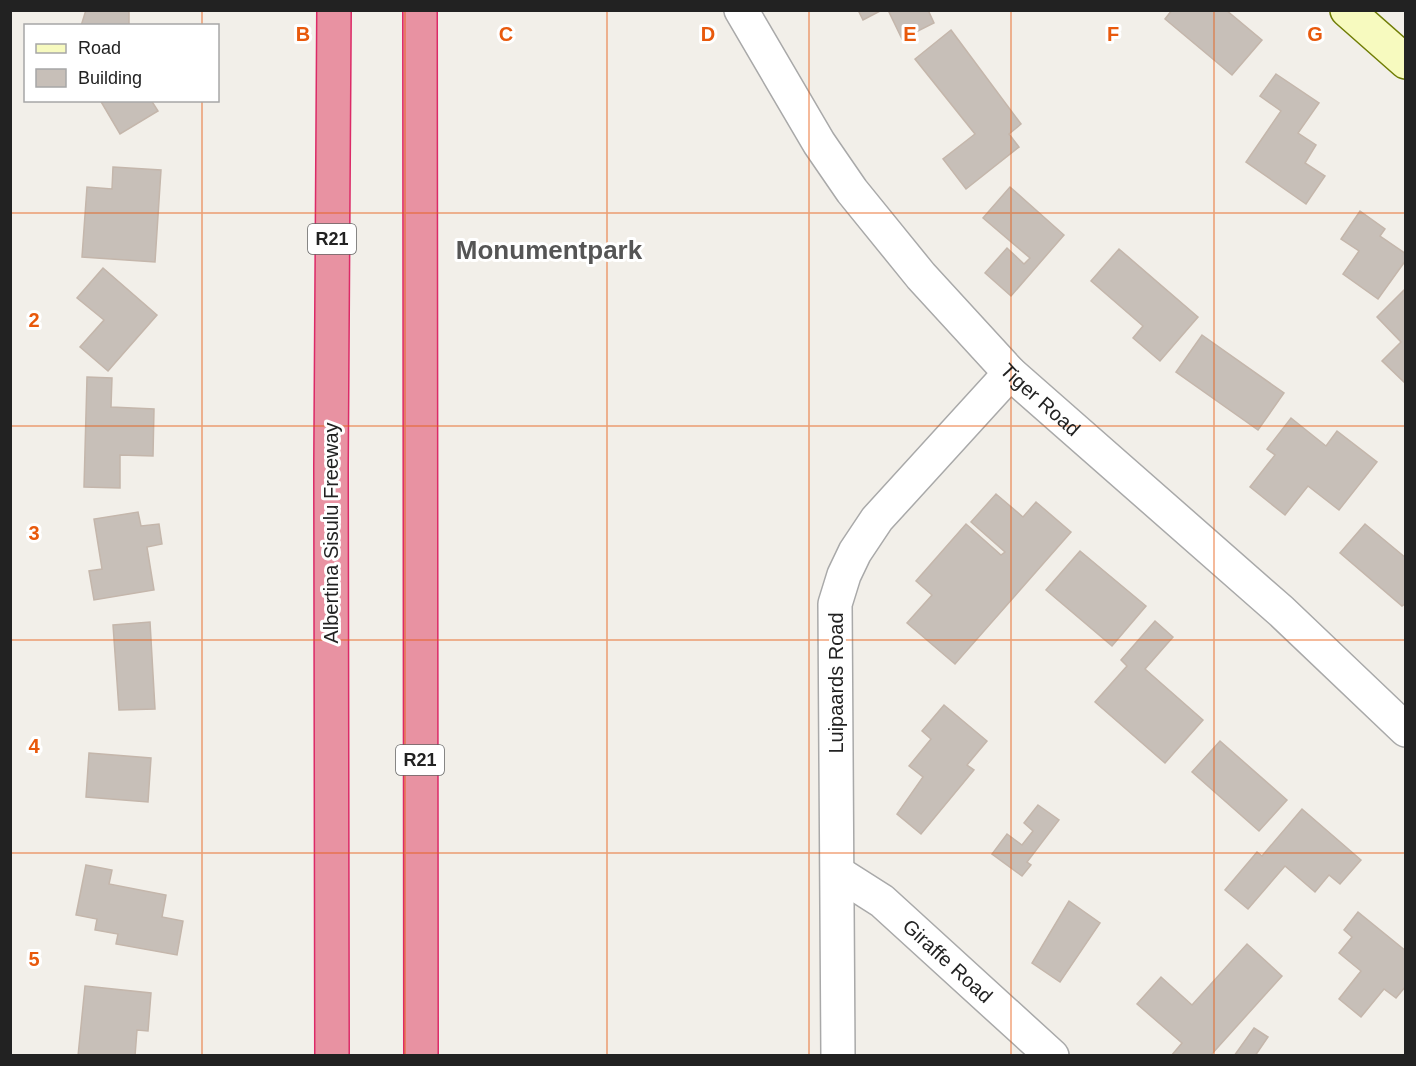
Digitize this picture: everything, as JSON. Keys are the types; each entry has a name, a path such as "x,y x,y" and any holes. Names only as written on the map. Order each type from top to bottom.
{"highway":[{"name":"Albertina Sisulu Freeway","path":"332,1056 331,467 334,10"},
{"name":"R21","path":"420,10 418,465 421,1056"}],"street":[{"name":"Tiger Road","path":"741,10 819,143 852,191 921,276 1010,373 1281,612 1406,730"},
{"path":"1347,10 1406,62"},
{"name":"Luipaards Road","path":"838,1056 838,873 834,672 836,604 843,575 877,519 1010,373"},
{"name":"Giraffe Road","path":"838,873 889,907 1052,1056"}],"building":[{"path":"86,10 129,10 129,24 82,24"},
{"path":"858,10 882,10 863,20"},
{"path":"888,10 928,10 934,23 902,39"},
{"path":"1172,10 1226,10 1262,40 1232,75 1165,19"},
{"path":"951,30 1021,124 1009,134 1019,147 966,189 943,159 975,134 915,59"},
{"path":"1276,74 1319,103 1298,133 1316,145 1305,163 1325,176 1306,204 1246,162 1281,111 1260,96"},
{"path":"101,102 152,102 158,111 120,134"},
{"path":"113,167 161,170 155,262 82,257 87,187 112,189"},
{"path":"1010,187 1064,235 1011,296 985,273 1007,248 1024,264 1030,258 983,218"},
{"path":"1360,211 1385,229 1380,236 1406,254 1406,260 1378,299 1343,274 1359,251 1341,239"},
{"path":"1119,249 1198,317 1160,361 1133,338 1143,326 1091,281"},
{"path":"103,268 157,315 108,371 80,347 104,320 77,298"},
{"path":"1406,288 1406,384 1382,361 1401,342 1377,317"},
{"path":"1202,335 1284,393 1258,430 1176,372"},
{"path":"87,377 112,378 111,407 154,409 153,456 120,455 120,488 84,487"},
{"path":"1291,418 1326,446 1337,431 1377,462 1339,510 1308,486 1285,515 1250,487 1275,455 1267,449"},
{"path":"996,494 1023,517 1036,502 1071,532 955,664 907,623 932,595 916,581 966,524 1001,555 1005,552 971,522"},
{"path":"138,512 141,526 159,524 162,544 147,547 154,590 94,600 89,571 102,569 94,519"},
{"path":"1365,524 1406,558 1406,603 1402,606 1340,553"},
{"path":"1080,551 1146,606 1112,646 1046,590"},
{"path":"1155,621 1173,637 1145,669 1203,720 1165,763 1095,702 1127,666 1121,660"},
{"path":"150,622 155,709 119,710 113,625"},
{"path":"944,705 987,741 967,765 974,770 921,834 897,814 923,777 909,766 931,739 922,731"},
{"path":"1220,741 1287,800 1259,831 1192,772"},
{"path":"89,753 151,758 148,802 86,797"},
{"path":"1038,805 1059,820 1027,862 1031,865 1022,876 992,854 1007,834 1022,845 1033,831 1024,823"},
{"path":"1302,809 1361,860 1340,884 1329,875 1315,892 1285,866 1248,909 1225,890 1257,852 1262,856"},
{"path":"86,865 112,870 109,884 166,895 162,917 183,921 177,955 116,944 118,934 95,930 97,919 76,915"},
{"path":"1069,901 1100,923 1060,982 1032,963"},
{"path":"1358,912 1406,951 1406,986 1396,998 1384,989 1361,1017 1339,999 1361,971 1339,953 1352,937 1344,930"},
{"path":"1247,944 1282,976 1210,1056 1171,1056 1182,1043 1137,1004 1161,977 1192,1005"},
{"path":"85,986 151,993 148,1031 137,1030 135,1056 78,1056"},
{"path":"1254,1028 1268,1037 1255,1056 1234,1056"}],"district":[{"name":"Monumentpark","path":"549,250"}]}
